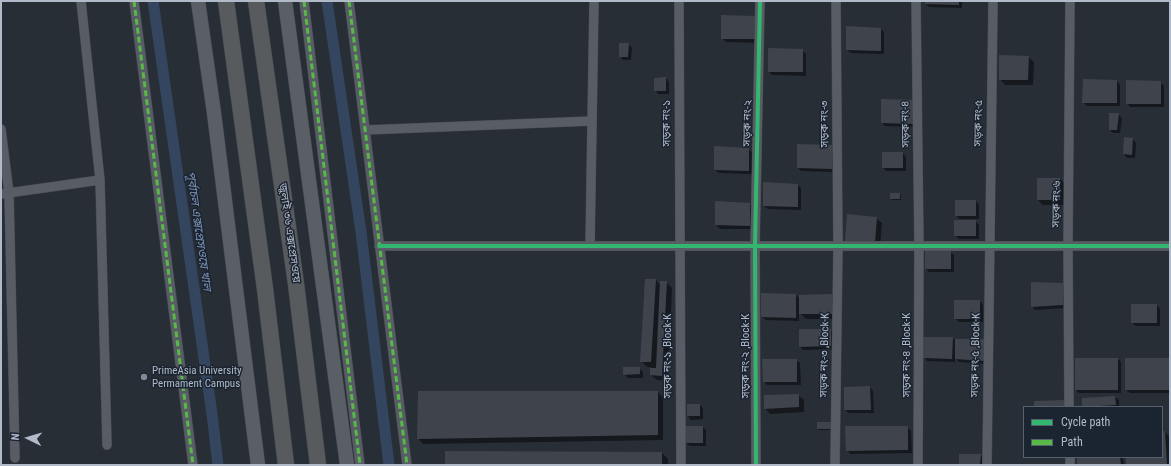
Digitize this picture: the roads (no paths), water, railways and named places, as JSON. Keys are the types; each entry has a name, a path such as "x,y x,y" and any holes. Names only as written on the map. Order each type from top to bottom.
{"highway":[{"path":"226,1 265,289 286,465"},
{"name":"জুলাই ৩৬ এক্সপ্রেসওয়ে","path":"256,1 296,284 318,465"}],"main road":[{"path":"198,1 214,113 258,465"},
{"path":"285,1 346,465"}],"street":[{"path":"80,1 100,180 107,445"},
{"path":"134,1 193,465"},
{"path":"304,1 360,465"},
{"path":"349,1 407,465"},
{"path":"590,246 594,1"},
{"name":"সড়ক নং-১","path":"679,1 680,246"},
{"name":"সড়ক নং-২","path":"755,246 760,1"},
{"name":"সড়ক নং-৩","path":"836,1 838,246"},
{"name":"সড়ক নং-৪","path":"916,1 919,246"},
{"name":"সড়ক নং-৫","path":"990,246 993,1"},
{"name":"সড়ক নং-৬","path":"1070,1 1068,246 1070,406"},
{"path":"365,130 592,121"},
{"path":"1,128 5,193 15,458"},
{"path":"5,193 100,180"},
{"path":"379,246 1170,246"},
{"name":"সড়ক নং-১ ,Block-K","path":"680,246 681,465"},
{"name":"সড়ক নং-২ ,Block-K","path":"755,246 756,465"},
{"name":"সড়ক নং-৩ ,Block-K","path":"835,465 838,246"},
{"name":"সড়ক নং-৪ ,Block-K","path":"918,465 919,246"},
{"name":"সড়ক নং-৫ ,Block-K","path":"987,465 990,246"}],"waterway":[{"name":"পূর্বাচল এক্সপ্রেসওয়ে খাল","path":"153,1 218,465"},
{"name":"পূর্বাচল এক্সপ্রেসওয়ে খাল","path":"327,1 361,232 389,465"}],"place":[{"name":"PrimeAsia University Permament Campus","path":"144,377"}]}
